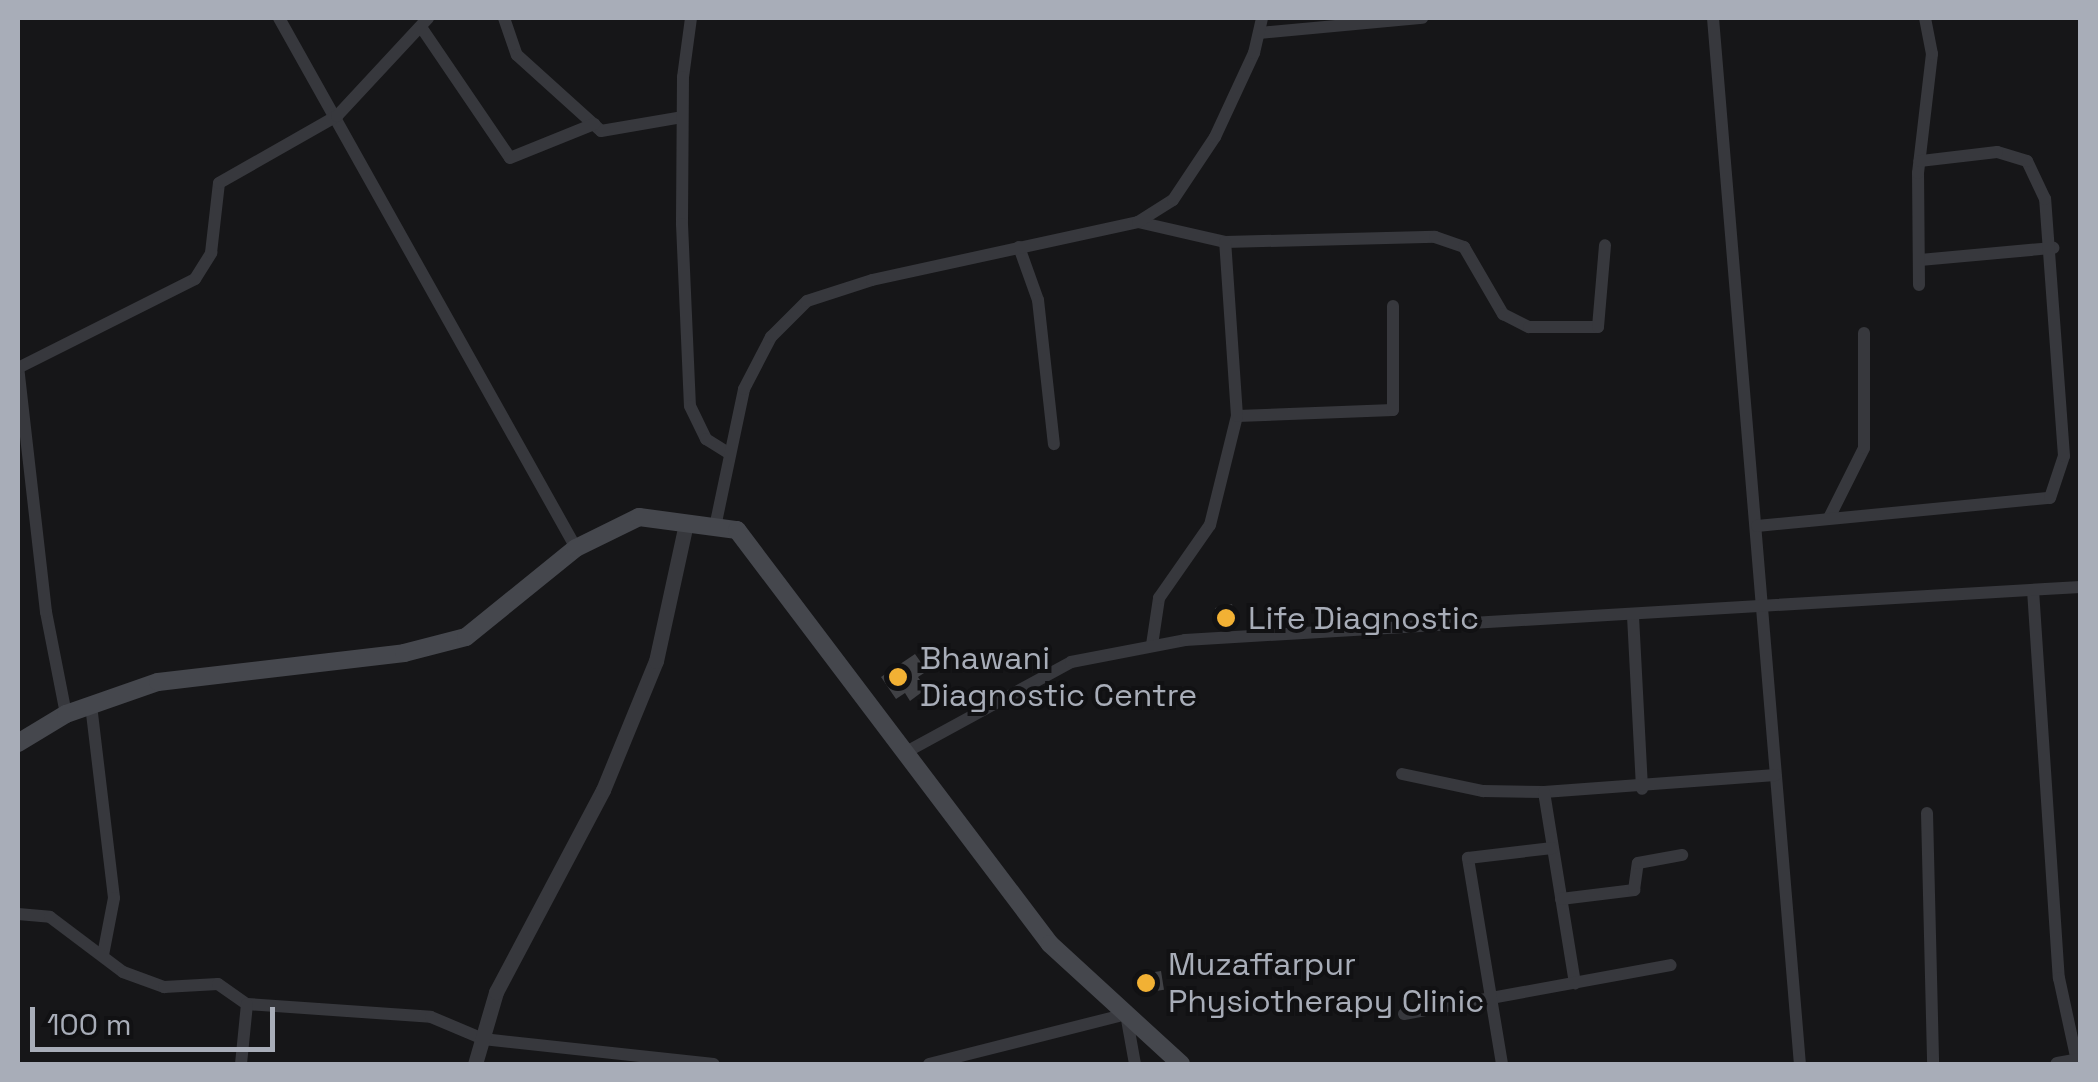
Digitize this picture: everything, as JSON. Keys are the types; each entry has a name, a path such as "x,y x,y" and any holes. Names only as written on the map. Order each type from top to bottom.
{"main road":[{"path":"18,743 66,714 158,682 404,652 466,637 576,548 639,517 737,530 908,751 1050,944 1181,1064"}],"street":[{"path":"278,18 337,116 478,383 576,548"},
{"path":"504,18 517,56 601,131 682,118"},
{"path":"691,18 682,118 690,406 706,439 728,452"},
{"path":"715,527 744,388 771,336 807,301 1019,246 1138,222 1173,200 1215,137 1262,18"},
{"path":"1258,33 1422,18"},
{"path":"1712,18 1800,1064"},
{"path":"1919,286 1920,161 1932,54 1925,18"},
{"path":"66,714 46,612 18,368 195,279 211,253 219,183 337,116 424,22 510,158 594,124"},
{"path":"1757,526 2050,498 2064,456 2053,248 2045,199 2027,161 1998,152 1920,161"},
{"path":"1138,222 1225,242 1435,237 1464,247 1502,314 1528,327 1598,327 1605,244"},
{"path":"1152,644 1159,598 1210,525 1237,416 1225,242"},
{"path":"1019,246 1038,300 1054,444"},
{"path":"1920,260 2053,248"},
{"path":"1237,416 1394,410 1393,306"},
{"path":"1829,518 1864,448 1864,333"},
{"path":"475,1064 496,992 602,790 656,661 686,523"},
{"path":"908,751 1072,662 1152,644 1360,627 1764,609 2080,587"},
{"path":"2033,590 2059,978 2079,1060 2056,1064"},
{"path":"1633,616 1642,790"},
{"path":"91,705 114,898 103,955"},
{"path":"1402,774 1483,792 1642,790 1775,775"},
{"path":"1544,792 1574,984"},
{"path":"1927,813 1934,1064"},
{"path":"1502,1064 1486,998 1468,858 1552,848"},
{"path":"1561,899 1634,890 1638,862 1682,856"},
{"path":"18,914 50,916 139,980 164,988 218,984 247,1004 431,1017 482,1039 714,1064"},
{"path":"1404,1014 1671,965"},
{"path":"241,1064 247,1004"},
{"path":"929,1064 1126,1014 1135,1064"}],"building":[{"path":"1232,604 1237,627 1220,628 1215,608"},
{"path":"915,654 927,671 918,677 926,689 910,701 905,693 896,699 881,677"},
{"path":"1161,971 1164,990 1137,994 1134,975"}],"place":[{"name":"Life Diagnostic","path":"1226,618"},
{"name":"Bhawani Diagnostic Centre","path":"898,677"},
{"name":"Muzaffarpur Physiotherapy Clinic","path":"1146,983"}]}
